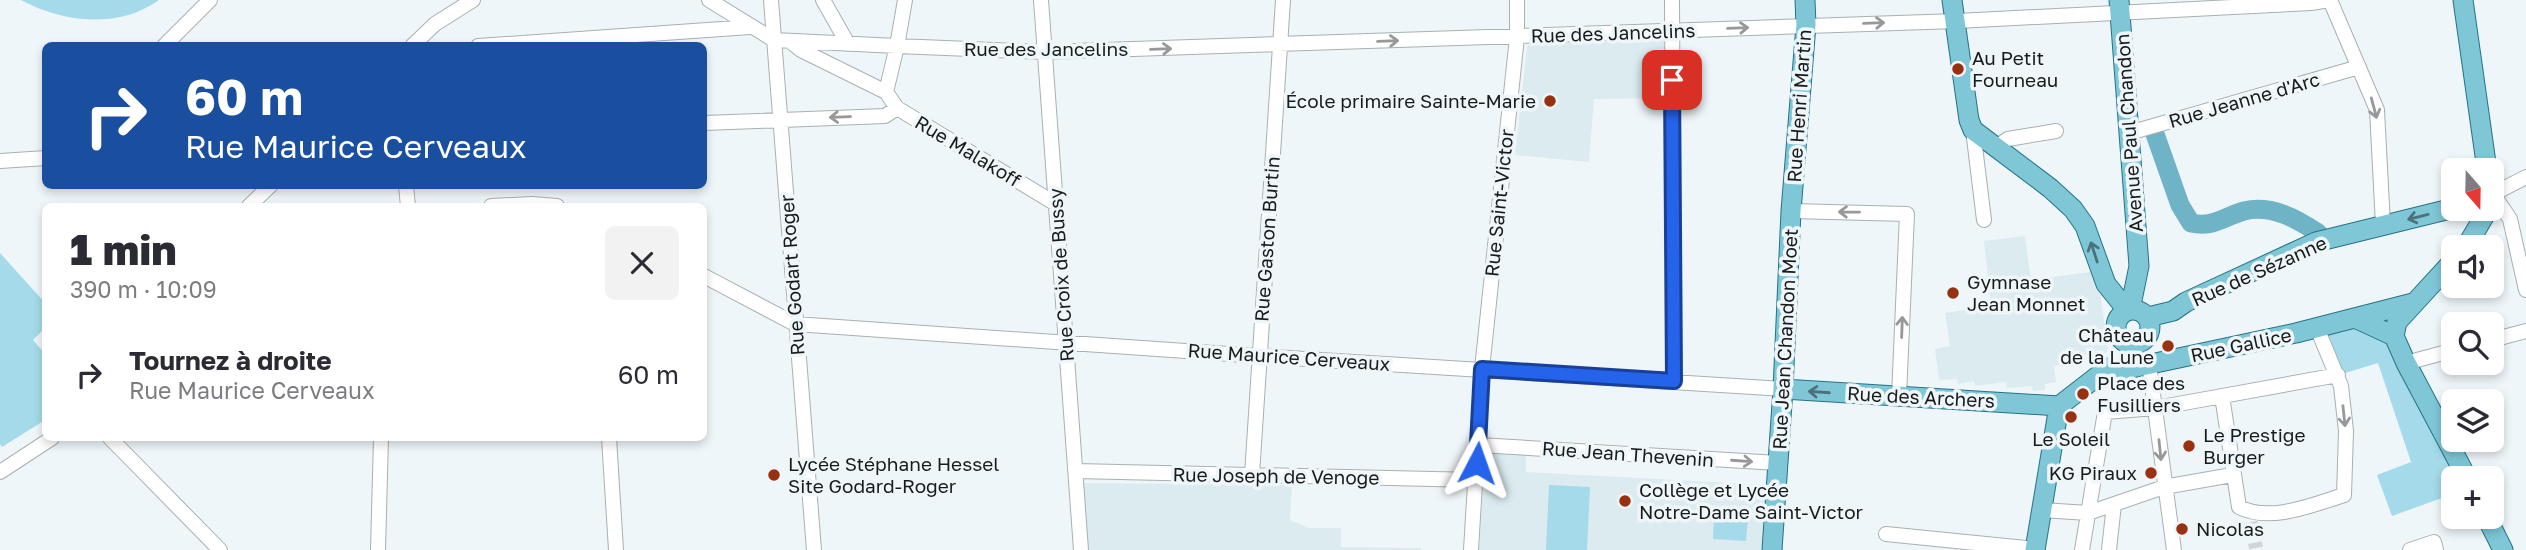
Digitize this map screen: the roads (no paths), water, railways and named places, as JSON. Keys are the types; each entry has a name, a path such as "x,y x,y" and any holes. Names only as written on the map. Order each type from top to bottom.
{"main road":[{"name":"Rue Henri Martin","path":"1791,211 1806,25 1805,0"},
{"path":"1952,0 1969,120 1973,130 2050,188 2073,209 2085,226 2106,284 2135,312 2150,332 2145,339 2131,342 2099,375 2059,406 2035,549"},
{"path":"2463,0 2485,158"},
{"name":"Avenue Paul Chandon","path":"2120,6 2139,266 2135,312"},
{"name":"Rue Jean Chandon Moet","path":"1772,550 1791,211"},
{"name":"Rue de Sézanne","path":"2135,312 2173,311 2186,302 2316,242 2441,211"},
{"path":"2441,274 2397,322 2394,336 2461,466"},
{"name":"Rue Gallice","path":"2099,375 2317,328 2413,303"},
{"path":"2135,312 2116,320 2116,330 2131,342 2149,364"},
{"path":"2355,318 2394,336"},
{"name":"Rue des Archers","path":"1783,389 2059,406"},
{"path":"2492,529 2503,550"}],"street":[{"path":"168,42 210,0"},
{"path":"416,42 435,24 473,0"},
{"path":"709,0 774,40"},
{"name":"Rue Godart Roger","path":"771,0 814,550"},
{"path":"823,0 848,44"},
{"path":"790,41 801,50 886,92 905,0"},
{"name":"Rue Croix de Bussy","path":"1041,0 1081,550"},
{"name":"Rue Gaston Burtin","path":"1252,475 1283,0"},
{"name":"Rue Saint-Victor","path":"1471,550 1482,369 1517,37 1517,0"},
{"path":"1672,0 1674,381"},
{"path":"2330,0 2377,110 2382,225"},
{"name":"Rue des Jancelins","path":"774,40 1045,52 1956,21 2120,6 2311,3 2330,0"},
{"path":"535,42 750,27"},
{"name":"Rue Jeanne d'Arc","path":"2129,133 2359,67"},
{"name":"Rue Malakoff","path":"886,92 897,108 1056,204"},
{"path":"707,123 885,116 897,108"},
{"path":"1973,130 1984,220"},
{"path":"1996,147 2008,139 2056,131"},
{"path":"0,161 42,158"},
{"path":"2504,189 2526,177"},
{"path":"254,203 267,189"},
{"path":"1791,211 1907,214 1899,396"},
{"path":"2504,211 2510,219 2526,290"},
{"path":"707,278 796,324"},
{"name":"Rue Maurice Cerveaux","path":"796,324 1783,389"},
{"path":"2222,396 2239,507 2251,517 2301,509 2344,495 2346,431 2338,375 2317,328"},
{"path":"2504,337 2526,331"},
{"path":"2406,363 2441,354"},
{"path":"2149,364 2174,550"},
{"path":"2082,550 2105,412 2155,408 2338,375"},
{"path":"0,472 47,441"},
{"path":"113,441 220,550"},
{"path":"378,550 381,441"},
{"path":"609,441 616,550"},
{"name":"Rue Jean Thevenin","path":"1479,445 1778,464"},
{"name":"Rue Joseph de Venoge","path":"1076,471 1476,480"},
{"path":"2042,510 2088,513 2164,487 2232,475"},
{"path":"2109,550 2115,504"},
{"path":"1886,534 2035,549"},
{"path":"2410,550 2435,546"}],"waterway":[{"path":"2155,134 2180,205 2191,223 2212,223 2254,209 2274,211 2318,233"}],"tunnel":[{"path":"2251,522 2256,548"}],"place":[{"name":"Au Petit Fourneau","path":"1958,69"},
{"name":"École primaire Sainte-Marie","path":"1550,101"},
{"name":"Gymnase Jean Monnet","path":"1953,293"},
{"name":"Château de la Lune","path":"2168,346"},
{"name":"Place des Fusilliers","path":"2083,394"},
{"name":"Le Soleil","path":"2071,417"},
{"name":"Le Prestige Burger","path":"2189,446"},
{"name":"KG Piraux","path":"2151,473"},
{"name":"Lycée Stéphane Hessel Site Godard-Roger","path":"774,475"},
{"name":"Collège et Lycée Notre-Dame Saint-Victor","path":"1625,501"},
{"name":"Nicolas","path":"2182,529"}]}
